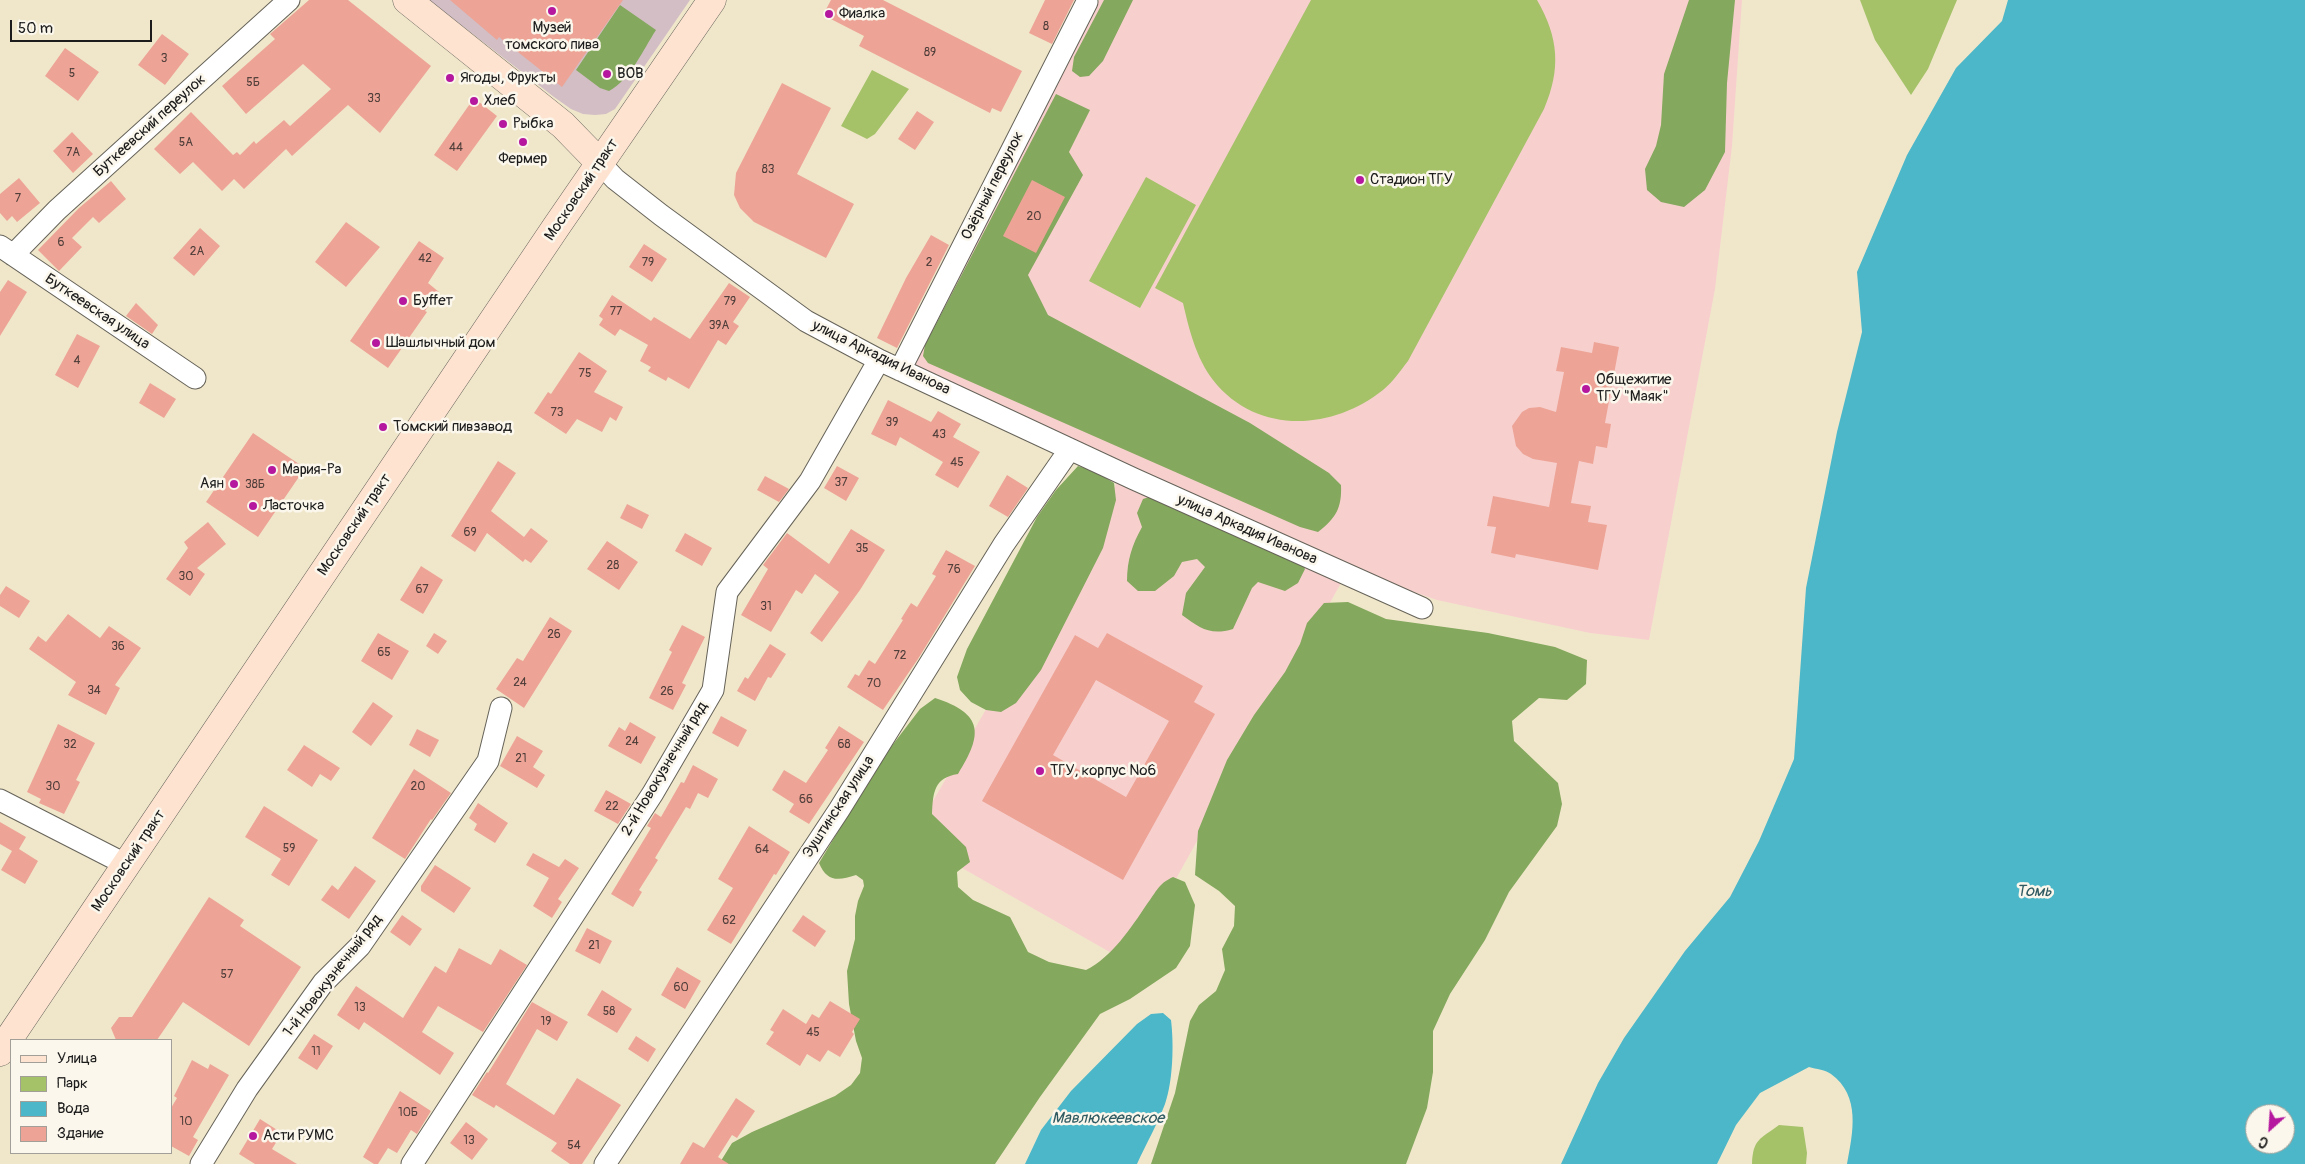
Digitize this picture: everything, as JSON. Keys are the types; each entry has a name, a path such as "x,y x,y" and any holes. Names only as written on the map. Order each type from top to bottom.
{"main road":[{"name":"улица Аркадия Иванова","path":"407,0 563,124 600,163"},
{"name":"Московский тракт","path":"0,1052 712,0"}],"street":[{"name":"Буткеевский переулок","path":"7,251 57,210 289,0"},
{"name":"Озёрный переулок","path":"900,370 1087,2"},
{"name":"улица Аркадия Иванова","path":"600,163 615,179 806,321 900,370 1422,608"},
{"name":"Буткеевская улица","path":"7,251 194,378"},
{"name":"2-й Новокузнечный ряд","path":"412,1164 653,793 709,698 713,690 728,592 810,481 879,360"},
{"name":"Эуштинская улица","path":"605,1164 838,810 1004,544 1070,449"},
{"name":"1-й Новокузнечный ряд","path":"201,1164 247,1089 323,983 360,946 488,761 501,708"},
{"path":"0,800 127,865"}],"shaded area":[{"path":"429,0 690,0 615,109 606,114 595,115 583,114 571,109"},
{"path":"1099,0 1742,0 1732,146 1715,289 1649,640 1590,633 1437,600 1388,583 1318,555 910,365"},
{"path":"1118,481 1341,583 1129,963 911,839"}],"green space":[{"path":"1104,0 1133,0 1103,61 1089,76 1080,77 1072,71 1074,57"},
{"name":"Стадион ТГУ","path":"1311,0 1537,0 1550,27 1555,54 1555,67 1544,109 1408,361 1387,387 1363,404 1341,413 1318,419 1295,421 1272,418 1251,411 1231,398 1213,380 1202,362 1191,333 1183,303 1155,288"},
{"path":"1689,0 1735,0 1727,83 1725,152 1705,190 1684,207 1661,202 1647,190 1645,169 1656,146 1661,125 1664,74"},
{"path":"1860,0 1957,0 1928,69 1911,95 1875,40"},
{"path":"620,5 656,30 630,72 617,86 609,91 600,88 576,70"},
{"path":"872,70 909,89 875,134 867,139 841,126"},
{"path":"1056,94 1090,110 1069,152 1083,175 1028,275 1048,315 1250,423 1329,473 1341,485 1339,506 1329,522 1318,532 1300,527 928,363 923,356 925,345"},
{"path":"1146,177 1196,205 1140,308 1089,281"},
{"path":"1078,466 1094,471 1114,483 1116,500 1103,548 1041,670 1016,703 1001,712 986,710 971,702 960,690 957,677 967,649 1037,517 1056,490"},
{"path":"1155,495 1299,559 1305,569 1298,583 1285,591 1258,582 1252,588 1233,629 1218,632 1206,630 1182,615 1186,593 1205,567 1197,559 1182,562 1174,576 1155,591 1138,591 1127,581 1131,553 1142,527 1137,513 1143,499"},
{"path":"1348,602 1386,619 1488,633 1555,647 1587,660 1586,684 1567,700 1539,698 1512,721 1514,741 1558,783 1562,804 1557,826 1509,892 1485,940 1450,994 1433,1031 1433,1072 1427,1108 1406,1164 1151,1164 1175,1093 1190,1021 1199,1005 1216,991 1225,970 1222,949 1234,926 1235,906 1219,891 1195,875 1198,831 1227,760 1254,715 1285,672 1300,644 1307,623 1324,603"},
{"path":"935,698 963,711 974,727 975,737 966,760 958,774 950,776 939,783 933,799 932,814 966,847 970,862 957,872 958,887 973,900 1010,917 1028,952 1049,962 1086,970 1113,950 1128,932 1158,888 1173,877 1185,882 1195,905 1190,946 1176,968 1130,999 1100,1014 1040,1097 995,1164 719,1164 732,1143 752,1132 835,1096 851,1085 860,1073 862,1058 856,1041 849,1004 847,971 855,939 855,916 864,886 863,880 856,875 838,879 829,877 819,863 881,760 920,709"},
{"path":"1779,1125 1803,1127 1807,1153 1806,1164 1752,1164 1756,1144 1762,1137"}],"water":[{"name":"Томь","path":"2008,0 2305,0 2305,1164 1847,1164 1851,1140 1852,1115 1847,1093 1841,1083 1831,1074 1809,1067 1760,1093 1736,1125 1717,1164 1561,1164 1598,1083 1624,1038 1685,951 1730,897 1759,841 1794,759 1806,588 1837,432 1862,332 1857,272 1907,155 1956,68 2002,21"},
{"name":"Мавлюкеевское","path":"1163,1013 1171,1020 1172,1030 1173,1051 1170,1085 1162,1112 1137,1164 1025,1164 1041,1130 1071,1091 1137,1024 1151,1014"}],"building":[{"path":"309,0 348,0 431,66 380,133 348,105 292,156 286,149 244,189 234,179 222,191 193,162 180,174 154,149 191,112 233,155 237,152 240,155 254,141 256,144 284,120 290,126 331,89 303,64 246,114 222,86 275,39 270,34"},
{"path":"450,0 623,0 562,87 499,37 497,40"},
{"path":"831,0 883,0 1022,71 1001,112 992,108 990,113 859,46 864,36 823,15"},
{"path":"1045,0 1074,0 1052,44 1029,33"},
{"path":"162,34 189,54 165,85 138,65"},
{"path":"65,48 99,72 78,101 45,76"},
{"path":"782,83 831,108 797,174 854,204 826,258 754,222 740,208 734,195 736,173"},
{"path":"474,98 497,116 457,171 434,155"},
{"path":"917,111 934,122 915,150 898,139"},
{"path":"72,132 93,154 73,173 53,151"},
{"path":"19,178 40,203 17,222 12,216 7,221 0,213 0,194"},
{"path":"1032,180 1065,197 1036,253 1003,236"},
{"path":"111,181 126,199 99,223 93,217 72,238 82,247 59,271 38,250 79,208"},
{"path":"346,222 380,247 346,287 315,262"},
{"path":"200,228 220,246 194,276 173,258"},
{"path":"931,235 949,245 897,348 877,338 906,278"},
{"path":"419,241 444,258 428,283 439,292 388,368 350,341"},
{"path":"644,244 667,259 652,282 629,267"},
{"path":"8,280 27,292 0,336 0,292"},
{"path":"729,283 750,297 733,322 739,326 726,345 718,340 689,389 668,377 666,381 648,371 651,367 640,361 648,345 620,329 615,336 599,325 603,319 599,316 612,295 651,321 654,317 690,339"},
{"path":"136,303 158,325 152,334 126,316"},
{"path":"77,334 100,346 78,388 55,375"},
{"path":"1594,342 1619,347 1605,423 1611,424 1607,448 1596,446 1593,464 1579,461 1571,503 1591,506 1588,522 1607,525 1598,570 1516,554 1515,558 1491,553 1496,527 1487,526 1493,496 1549,507 1557,463 1533,459 1523,454 1516,446 1512,426 1522,412 1529,408 1540,407 1556,412 1564,372 1556,371 1561,347 1592,353"},
{"path":"579,352 607,371 594,392 623,407 616,421 610,417 602,432 577,419 566,434 534,413 548,392 551,394"},
{"path":"150,383 176,399 164,418 139,403"},
{"path":"888,400 931,422 938,411 961,424 953,437 980,452 958,488 935,475 943,462 900,437 896,446 871,434"},
{"path":"253,433 305,468 258,537 206,502"},
{"path":"498,461 516,473 491,511 524,537 531,528 548,541 531,563 525,559 523,562 487,533 475,552 451,536"},
{"path":"837,466 859,478 846,501 824,488"},
{"path":"1007,475 1028,488 1008,517 989,506"},
{"path":"765,476 789,489 779,502 757,490"},
{"path":"627,504 649,515 642,529 620,518"},
{"path":"208,522 226,544 197,568 205,574 190,596 166,579 188,548 184,542"},
{"path":"851,529 885,550 860,590 822,642 810,633 839,592 815,574 802,594 796,590 771,632 741,615 768,569 763,565 787,533 829,564"},
{"path":"685,533 712,548 702,566 675,551"},
{"path":"607,541 638,562 619,590 587,569"},
{"path":"946,550 975,566 918,659 883,710 847,687 855,674 859,676 869,660 875,664 903,620 901,619 911,603 917,607 936,576 932,574"},
{"path":"421,566 443,580 423,614 400,600"},
{"path":"6,586 30,601 19,618 0,606 0,595"},
{"path":"68,614 100,638 109,626 141,648 115,685 120,688 106,715 68,695 76,682 29,649 38,636 46,642"},
{"path":"550,617 572,631 524,708 496,689 517,658 523,661"},
{"path":"682,625 705,637 682,683 686,685 673,710 649,698 672,652 669,650"},
{"path":"378,633 409,651 392,680 361,661"},
{"path":"434,633 447,641 438,654 426,646"},
{"name":"ТГУ, корпус №6","path":"1107,633 1203,686 1194,702 1215,714 1123,880 982,801 1075,635 1098,648","holes":["1096,680 1169,721 1126,797 1053,755"]},
{"path":"770,644 786,654 771,678 768,677 755,701 737,691 745,677 748,679"},
{"path":"373,702 393,716 371,746 352,732"},
{"path":"721,716 747,730 738,747 712,733"},
{"path":"630,722 656,737 641,764 608,746 619,727 625,731"},
{"path":"58,724 95,743 76,780 80,782 64,814 39,803 41,799 27,792"},
{"path":"839,726 864,742 809,824 789,812 794,804 772,790 784,770 806,783 828,750 825,748"},
{"path":"417,729 439,740 430,757 409,745"},
{"path":"517,736 543,751 533,767 545,775 537,788 500,766"},
{"path":"304,745 340,768 331,781 320,774 312,787 287,770"},
{"path":"693,765 718,779 708,798 698,793 690,809 686,807 655,858 658,860 639,890 642,892 633,907 611,894 651,828 647,826 655,813 661,817 681,782 684,783"},
{"path":"414,769 451,793 431,819 405,859 372,838"},
{"path":"606,790 631,804 618,824 594,811"},
{"path":"478,803 508,823 495,843 474,830 477,824 469,818"},
{"path":"264,806 318,840 289,886 271,875 281,859 245,837"},
{"path":"0,822 26,837 19,849 38,861 25,884 1,870 12,851 0,844"},
{"path":"749,826 790,852 776,875 774,874 731,944 707,930 733,888 718,879"},
{"path":"533,853 559,867 565,859 579,868 558,899 562,902 552,918 533,906 549,878 526,865"},
{"path":"435,865 471,888 454,913 421,891 421,886"},
{"path":"355,866 376,881 349,919 321,900 332,885 338,890"},
{"path":"209,897 244,920 240,926 301,967 249,1046 183,1002 158,1039 116,1039 111,1028 119,1017 132,1017"},
{"path":"402,915 422,929 410,946 390,932"},
{"path":"803,915 826,931 815,947 792,931"},
{"path":"587,928 612,941 600,964 575,951"},
{"path":"459,948 491,965 500,949 527,965 483,1032 438,1006 422,1032 454,1053 440,1075 364,1022 359,1030 337,1015 356,986 403,1018 435,966 446,973"},
{"path":"677,967 701,981 685,1009 661,995"},
{"path":"602,990 632,1009 617,1033 587,1015"},
{"path":"830,1001 860,1019 852,1032 854,1034 840,1057 828,1050 820,1062 807,1054 800,1066 766,1044 774,1032 770,1030 783,1009 806,1024 812,1014 819,1018"},
{"path":"532,1002 568,1022 557,1041 537,1029 506,1084 554,1115 577,1078 621,1105 582,1164 570,1164 551,1151 557,1143 496,1105 494,1108 472,1095 488,1073"},
{"path":"314,1034 333,1046 317,1070 298,1058"},
{"path":"636,1036 656,1049 648,1062 628,1049"},
{"path":"192,1060 208,1069 210,1064 229,1075 193,1137 198,1140 189,1156 172,1147 172,1106 177,1098 174,1096"},
{"path":"400,1091 431,1111 417,1134 411,1130 397,1153 388,1148 378,1164 374,1164 363,1157"},
{"path":"736,1098 755,1111 737,1138 732,1135 718,1157 729,1164 680,1164 693,1142 704,1148"},
{"path":"260,1119 282,1133 272,1149 297,1164 255,1164 239,1154"},
{"path":"466,1122 488,1139 472,1160 450,1143"}],"place":[{"name":"Музей томского пива","path":"552,11"},
{"name":"Фиалка","path":"829,14"},
{"name":"ВОВ","path":"607,74"},
{"name":"Ягоды, Фрукты","path":"450,78"},
{"name":"Хлеб","path":"474,101"},
{"name":"Рыбка","path":"503,124"},
{"name":"Фермер","path":"523,142"},
{"name":"Стадион ТГУ","path":"1360,180"},
{"name":"Буffет","path":"403,301"},
{"name":"Шашлычный дом","path":"376,343"},
{"name":"Общежитие ТГУ \"Маяк\"","path":"1586,389"},
{"name":"Томский пивзавод","path":"383,427"},
{"name":"Мария-Ра","path":"272,470"},
{"name":"Аян","path":"234,484"},
{"name":"Ласточка","path":"253,506"},
{"name":"ТГУ, корпус №6","path":"1040,771"},
{"name":"Асти РУМС","path":"253,1136"}]}
